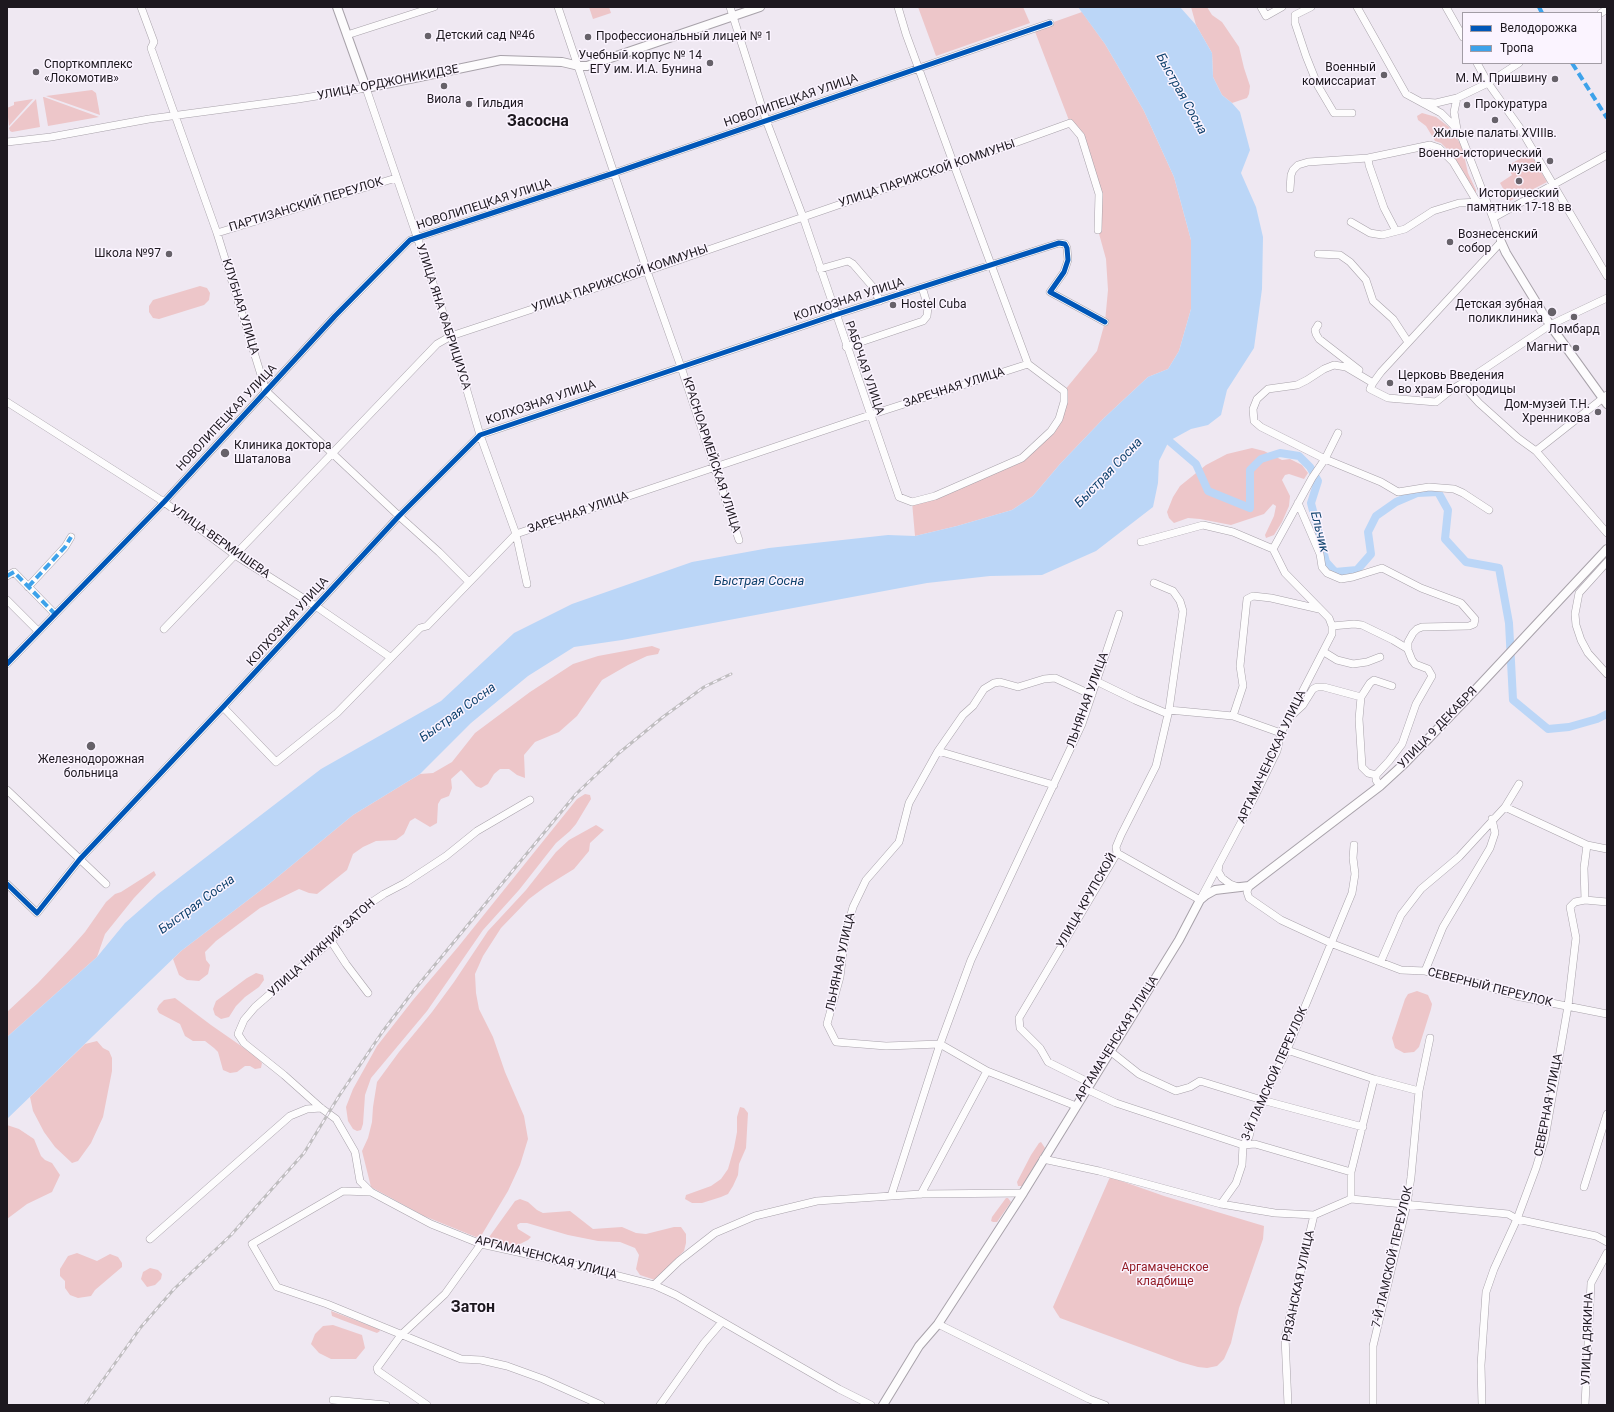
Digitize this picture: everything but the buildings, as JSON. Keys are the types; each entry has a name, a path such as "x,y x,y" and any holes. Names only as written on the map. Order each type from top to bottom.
{"main road":[{"name":"УЛИЦА ЯНА ФАБРИЦИУСА","path":"337,7 366,88"},
{"name":"УЛИЦА ОРДЖОНИКИДЗЕ","path":"366,88 501,60 562,62 579,66 597,63 760,7"},
{"path":"1501,242 1506,254 1550,325 1606,399"},
{"name":"УЛИЦА 9 ДЕКАБРЯ","path":"1249,886 1359,803 1405,763 1607,549"},
{"path":"1238,887 1249,886"},
{"name":"АРГАМАЧЕНСКАЯ УЛИЦА","path":"883,1405 919,1346 938,1324 1023,1192 1179,940 1200,900 1215,890 1238,887"}],"street":[{"name":"КЛУБНАЯ УЛИЦА","path":"141,7 154,42 151,48 217,233 266,391 399,516 440,552 469,582"},
{"path":"347,35 434,7"},
{"name":"КРАСНОАРМЕЙСКАЯ УЛИЦА","path":"558,7 739,540"},
{"path":"730,7 733,16"},
{"path":"898,7 918,68 1028,364"},
{"path":"1260,7 1266,16 1282,7"},
{"path":"1311,7 1296,15 1295,23 1318,86 1334,113 1352,113"},
{"path":"1357,7 1403,90 1408,96 1441,113 1458,131 1468,150 1501,242 1381,372 1372,386"},
{"path":"1446,7 1462,36"},
{"name":"РАБОЧАЯ УЛИЦА","path":"733,16 766,120 803,217 846,347 899,497 912,502 935,496 1022,458 1051,431 1059,419 1064,402 1064,391 1028,364"},
{"name":"НОВОЛИПЕЦКАЯ УЛИЦА","path":"7,664 164,502 266,391 410,240 614,173 1050,23"},
{"path":"1478,64 1488,83 1520,128 1607,276"},
{"path":"1417,101 1436,103 1457,98 1488,83 1517,64"},
{"name":"УЛИЦА ОРДЖОНИКИДЗЕ","path":"7,142 51,137 175,116 366,88"},
{"name":"УЛИЦА ЯНА ФАБРИЦИУСА","path":"366,88 451,336 480,434 516,534 527,584"},
{"path":"1457,98 1454,112 1458,131"},
{"name":"УЛИЦА ПАРИЖСКОЙ КОММУНЫ","path":"164,629 437,344 451,336 647,271 954,165 1070,123 1081,136 1099,194 1098,230"},
{"path":"1290,189 1291,175 1298,165 1308,162 1368,158 1430,145 1440,148 1453,162 1477,202"},
{"path":"1493,218 1607,155"},
{"path":"1368,158 1384,208 1396,231"},
{"name":"ПАРТИЗАНСКИЙ ПЕРЕУЛОК","path":"217,233 396,178"},
{"path":"1350,222 1375,234 1382,235 1405,229 1433,211 1459,203 1487,203"},
{"name":"КОЛХОЗНАЯ УЛИЦА","path":"7,884 37,913 80,859 317,607 334,586 399,516 480,434 835,314 880,301 1059,243 1065,244 1068,260 1064,272 1050,292 1105,322"},
{"path":"1318,254 1340,255 1350,262 1366,280 1374,301 1392,319 1408,342"},
{"path":"820,269 848,261 853,264 872,286 880,301"},
{"path":"846,347 923,321 927,316 928,307 922,287"},
{"path":"1489,510 1463,493 1454,490 1429,487 1398,492 1381,482 1325,459 1261,427 1254,421 1253,409 1257,399 1268,389 1297,385 1324,369 1334,365 1346,367 1388,398 1436,402 1451,390 1550,325 1607,298"},
{"path":"1318,325 1316,334 1332,350 1365,374 1375,376 1381,372"},
{"name":"ЗАРЕЧНАЯ УЛИЦА","path":"223,708 276,762 337,714 390,657 420,628 427,626 516,534 870,415 1028,364"},
{"path":"1466,381 1470,393 1479,403 1518,438 1536,451 1607,533"},
{"path":"1536,451 1606,399"},
{"name":"УЛИЦА ВЕРМИШЕВА","path":"7,402 164,502 235,555 317,607 390,657"},
{"path":"1274,549 1298,503 1325,459 1338,433"},
{"path":"1298,503 1320,554 1322,567 1327,573 1341,579 1382,568 1421,588 1461,603 1475,619 1474,624 1469,626 1422,627 1417,629 1408,642 1408,650 1412,660 1415,664 1428,669 1432,676 1416,704 1402,744 1376,775 1376,780 1380,786"},
{"path":"1141,542 1203,525 1233,532 1274,549 1285,573 1329,618 1332,626 1354,624 1362,625 1393,640 1408,650"},
{"path":"28,587 65,547 71,537"},
{"path":"1607,562 1579,593 1575,614 1576,625 1581,640 1588,653 1607,674"},
{"path":"7,576 14,572 55,614"},
{"name":"УЛИЦА КРУПСКОЙ","path":"1154,583 1173,591 1180,601 1183,611 1168,712 1156,766 1120,835 1116,848 1117,853 1019,1018 1020,1028 1040,1048 1048,1062 1116,1103 1243,1145 1255,1144 1352,1172"},
{"path":"1233,716 1243,686 1240,666 1247,598 1253,596 1271,598 1320,609"},
{"path":"7,600 38,631"},
{"name":"ЛЬНЯНАЯ УЛИЦА","path":"891,1196 940,1044 971,960 1082,724 1119,614"},
{"name":"АРГАМАЧЕНСКАЯ УЛИЦА","path":"1200,900 1277,751 1281,733 1324,652 1332,634 1332,626"},
{"path":"1324,652 1336,660 1353,664 1367,662 1380,657"},
{"path":"1054,785 938,751 963,715 972,706 984,689 994,683 1000,682 1018,687 1044,679 1055,678 1092,695"},
{"path":"1376,775 1368,772 1362,767 1360,719 1361,697 1370,683 1374,680 1392,686"},
{"path":"1096,681 1135,700 1168,712 1233,716 1281,733"},
{"path":"1288,718 1304,705 1312,689 1317,687 1324,687 1361,697"},
{"name":"ЛЬНЯНАЯ УЛИЦА","path":"938,751 909,803 899,842 866,880 853,907 845,936 840,977 827,1024 836,1042 886,1046 940,1044"},
{"path":"1380,961 1401,915 1417,894 1459,857 1492,819 1505,807 1519,784"},
{"path":"7,790 106,884"},
{"name":"УЛИЦА НИЖНИЙ ЗАТОН","path":"321,1108 284,1075 244,1043 238,1034 244,1020 255,1008 332,941 363,908 446,856 477,831 530,800"},
{"path":"1505,807 1587,845 1607,849"},
{"path":"1425,972 1443,927 1490,848 1495,833 1492,819"},
{"name":"3-Й ЛАМСКОЙ ПЕРЕУЛОК","path":"1221,1204 1236,1183 1242,1165 1243,1145 1249,1137 1253,1119 1287,1050 1352,893 1355,874 1353,858 1354,845"},
{"path":"1587,845 1584,868 1585,900 1607,902"},
{"path":"1117,853 1200,900"},
{"path":"1219,864 1218,871 1222,878 1230,884 1238,887"},
{"name":"СЕВЕРНЫЙ ПЕРЕУЛОК","path":"1249,886 1247,892 1249,898 1281,920 1332,944 1401,970 1425,972 1476,983 1516,996 1607,1014"},
{"name":"СЕВЕРНАЯ УЛИЦА","path":"1482,1405 1481,1365 1486,1292 1536,1168 1545,1138 1568,1006 1576,938 1570,907 1575,902 1585,900"},
{"path":"332,941 346,964 368,993"},
{"name":"7-Й ЛАМСКОЙ ПЕРЕУЛОК","path":"1373,1405 1373,1346 1407,1204 1411,1177 1418,1091 1430,1038"},
{"path":"940,1044 987,1071 1076,1106"},
{"path":"1287,1050 1374,1079 1418,1091"},
{"path":"1110,1051 1140,1074 1176,1091 1190,1087 1200,1081 1262,1100 1363,1127"},
{"path":"921,1194 987,1071"},
{"path":"1351,1199 1352,1172 1374,1079"},
{"path":"150,1239 290,1116 307,1109 321,1108 336,1119 356,1152 360,1181 371,1192"},
{"path":"1584,1187 1607,1116"},
{"path":"1043,1159 1099,1171 1221,1204 1275,1213 1314,1215 1351,1199 1508,1214 1516,1219 1596,1236 1607,1242"},
{"path":"371,1192 343,1192 252,1244 277,1288 327,1304 461,1359 481,1360 507,1366 601,1405"},
{"name":"АРГАМАЧЕНСКАЯ УЛИЦА","path":"371,1192 431,1224 481,1244 563,1262 654,1285 676,1295 839,1389 871,1405"},
{"path":"654,1285 679,1261 715,1233 755,1216 817,1201 921,1194 1023,1192"},
{"name":"РЯЗАНСКАЯ УЛИЦА","path":"1288,1405 1285,1337 1314,1215"},
{"path":"427,1405 378,1372 377,1368 402,1335 445,1294 481,1244"},
{"name":"УЛИЦА ДЯКИНА","path":"1585,1405 1591,1283 1607,1253"},
{"path":"660,1405 704,1343 722,1322"},
{"path":"938,1324 1089,1399 1105,1405"},
{"path":"333,1400 386,1405"}],"green space":[{"path":"589,7 609,7 611,13 593,19"},
{"path":"918,7 1023,7 1030,23 936,56"},
{"path":"1191,7 1207,7 1212,15 1222,22 1239,47 1250,86 1247,98 1232,103 1222,95 1213,77 1212,53 1196,25"},
{"path":"1082,12 1105,44 1144,111 1174,177 1191,240 1191,309 1179,351 1168,369 1148,377 1104,418 1060,464 1033,496 1012,510 957,526 915,536 912,502 1022,458 1059,419 1064,391 1097,351 1105,322 1108,290 1106,259 1098,230 1099,194 1081,136 1070,123 1034,29"},
{"path":"92,90 96,93 100,115 46,96"},
{"path":"44,97 99,117 48,126"},
{"path":"33,99 9,126 7,108 14,105 14,102"},
{"path":"36,99 40,127 12,132 10,131 9,128"},
{"path":"1422,113 1436,117 1449,127 1462,146 1468,173 1476,192 1473,193 1455,160 1447,149 1441,143 1435,141 1426,126 1418,120 1417,116"},
{"path":"1530,153 1547,182 1510,201 1500,183 1512,175 1507,166"},
{"path":"200,286 207,288 210,293 209,300 204,305 159,319 153,318 149,312 149,306 153,300"},
{"path":"1252,448 1264,451 1282,460 1290,459 1302,465 1308,473 1304,479 1289,474 1285,475 1282,480 1290,496 1289,506 1274,535 1266,538 1265,535 1274,516 1276,506 1273,504 1264,514 1231,525 1188,518 1174,523 1169,518 1167,512 1173,497 1180,486 1206,465 1227,454"},
{"path":"652,646 660,649 658,654 647,656 602,680 577,716 559,732 535,742 524,755 525,778 517,775 509,769 500,769 494,774 488,784 481,788 476,786 461,770 451,779 452,788 449,796 441,799 438,804 437,823 430,827 415,818 410,821 404,834 396,840 376,841 363,847 353,854 347,870 317,894 299,889 260,908 216,941 205,952 206,960 210,965 208,974 199,981 187,980 179,975 173,959 181,951 269,884 353,815 420,774 433,773 452,762 475,733 530,692 573,664 598,656"},
{"path":"585,794 590,795 591,799 576,824 556,843 519,890 483,930 427,1011 371,1078 365,1095 363,1124 361,1130 357,1131 353,1129 348,1121 346,1107 353,1089 377,1046 577,799"},
{"path":"596,825 604,830 590,843 589,851 574,869 529,899 501,928 483,956 475,974 479,1009 493,1037 505,1072 524,1116 528,1139 520,1165 508,1191 481,1236 476,1237 424,1216 371,1187 362,1151 368,1138 372,1122 377,1082 399,1052 432,1012 488,931 526,890 556,852 569,840"},
{"path":"154,871 156,875 134,898 105,934 97,957 7,1037 7,1012 38,983 70,949 85,932 106,902 115,894 121,892"},
{"path":"256,973 263,975 264,980 259,987 245,997 236,1006 229,1017 221,1019 215,1015 213,1009 216,1001"},
{"path":"1417,991 1428,995 1432,1004 1431,1009 1419,1047 1414,1052 1404,1053 1395,1048 1392,1038 1405,999 1408,994"},
{"path":"175,998 257,1057 262,1063 261,1068 255,1069 250,1066 245,1066 237,1072 230,1073 223,1070 218,1052 214,1048 205,1041 193,1041 185,1036 180,1024 159,1013 157,1009 164,1000"},
{"path":"97,1041 103,1048 109,1051 112,1058 112,1071 103,1117 91,1143 78,1161 72,1163 55,1147 44,1132 33,1111 30,1097 85,1044"},
{"path":"740,1107 744,1108 748,1113 746,1148 739,1164 738,1175 733,1186 728,1194 721,1197 702,1203 692,1203 685,1199 686,1195 711,1186 721,1179 728,1169 734,1148 737,1132 737,1117"},
{"path":"7,1125 19,1129 34,1139 41,1156 45,1160 52,1163 60,1175 52,1192 27,1204 7,1219"},
{"path":"1041,1142 1045,1148 1022,1186 1018,1186 1017,1182 1031,1155"},
{"name":"Аргамаченское кладбище","path":"1110,1177 1164,1196 1264,1226 1263,1239 1239,1308 1231,1343 1224,1359 1217,1366 1207,1368 1180,1362 1060,1318 1053,1307"},
{"path":"1006,1198 1008,1198 1011,1202 997,1222 991,1221 992,1217"},
{"path":"520,1199 528,1202 543,1213 570,1211 593,1229 622,1227 636,1233 646,1234 674,1227 681,1227 686,1234 684,1251 655,1280 640,1275 636,1269 639,1255 635,1248 620,1242 598,1241 568,1235 527,1223 520,1223 517,1225 518,1229 531,1237 528,1240 518,1245 489,1243 487,1240 515,1201"},
{"path":"77,1253 97,1261 110,1254 118,1257 122,1263 122,1267 95,1290 91,1296 78,1298 70,1295 65,1288 65,1281 60,1276 60,1269 68,1256"},
{"path":"150,1268 158,1270 162,1274 161,1279 155,1285 147,1287 141,1279 143,1272"},
{"path":"331,1311 379,1329 380,1331 377,1333 332,1316"},
{"path":"333,1325 362,1335 365,1348 356,1359 331,1359 319,1353 311,1344 315,1334 323,1326"}],"water":[{"name":"Быстрая Сосна","path":"1078,7 1180,7 1196,25 1212,53 1213,77 1222,95 1240,112 1250,150 1241,173 1256,207 1263,237 1262,289 1254,348 1227,390 1221,415 1208,425 1191,429 1169,441 1159,461 1158,483 1153,507 1096,551 1042,575 990,576 927,583 622,640 574,647 528,676 471,723 420,774 353,815 269,884 181,951 7,1119 7,1037 97,957 125,923 158,894 321,769 441,701 514,633 572,604 692,562 769,548 888,535 915,536 957,526 1012,510 1033,496 1060,464 1104,418 1148,377 1168,369 1179,351 1191,309 1191,240 1174,177 1144,111 1105,44"}],"waterway":[{"name":"Ельчик","path":"1161,434 1196,464 1208,491 1250,508 1250,470 1261,459 1280,453 1299,456 1310,467 1318,481 1311,503 1326,562 1335,572 1357,570 1371,554 1368,532 1376,516 1396,502 1417,493 1438,492 1448,510 1445,539 1466,562 1499,568 1509,623 1513,700 1548,729 1569,727 1597,719 1607,714"}],"railway":[{"path":"85,1405 141,1327 174,1289 231,1235 304,1153 339,1096 383,1031 415,989 576,794 619,753 663,717 704,687 731,674"}],"marked path":[{"path":"1539,7 1542,12"},
{"path":"1573,64 1607,118"},
{"path":"28,587 65,547 71,537"},
{"path":"7,576 14,572 55,614"}],"cycle path":[{"path":"7,664 164,502 335,316 410,240 614,173 1050,23"},
{"path":"7,884 37,913 80,859 399,516 480,435 835,315 1059,243 1065,244 1067,248 1068,260 1064,272 1050,292 1105,322"}],"place":[{"name":"Детский сад №46","path":"428,36"},
{"name":"Профессиональный лицей № 1","path":"588,37"},
{"name":"Учебный корпус № 14 ЕГУ им. И.А. Бунина","path":"710,63"},
{"name":"Спорткомплекс «Локомотив»","path":"36,72"},
{"name":"Военный комиссариат","path":"1384,75"},
{"name":"М. М. Пришвину","path":"1555,79"},
{"name":"Виола","path":"444,86"},
{"name":"Гильдия","path":"469,104"},
{"name":"Прокуратура","path":"1467,105"},
{"name":"Жилые палаты XVIIIв.","path":"1495,120"},
{"name":"Военно-исторический музей","path":"1550,161"},
{"name":"Исторический памятник 17-18 вв","path":"1519,181"},
{"name":"Вознесенский собор","path":"1450,242"},
{"name":"Школа №97","path":"169,254"},
{"name":"Hostel Cuba","path":"893,305"},
{"name":"Детская зубная поликлиника","path":"1552,312"},
{"name":"Ломбард","path":"1574,317"},
{"name":"Магнит","path":"1576,348"},
{"name":"Церковь Введения во храм Богородицы","path":"1390,383"},
{"name":"Дом-музей Т.Н. Хренникова","path":"1598,412"},
{"name":"Клиника доктора Шаталова","path":"225,453"},
{"name":"Железнодорожная больница","path":"91,746"}],"district":[{"name":"Засосна","path":"538,122"},
{"name":"Затон","path":"473,1308"}]}
